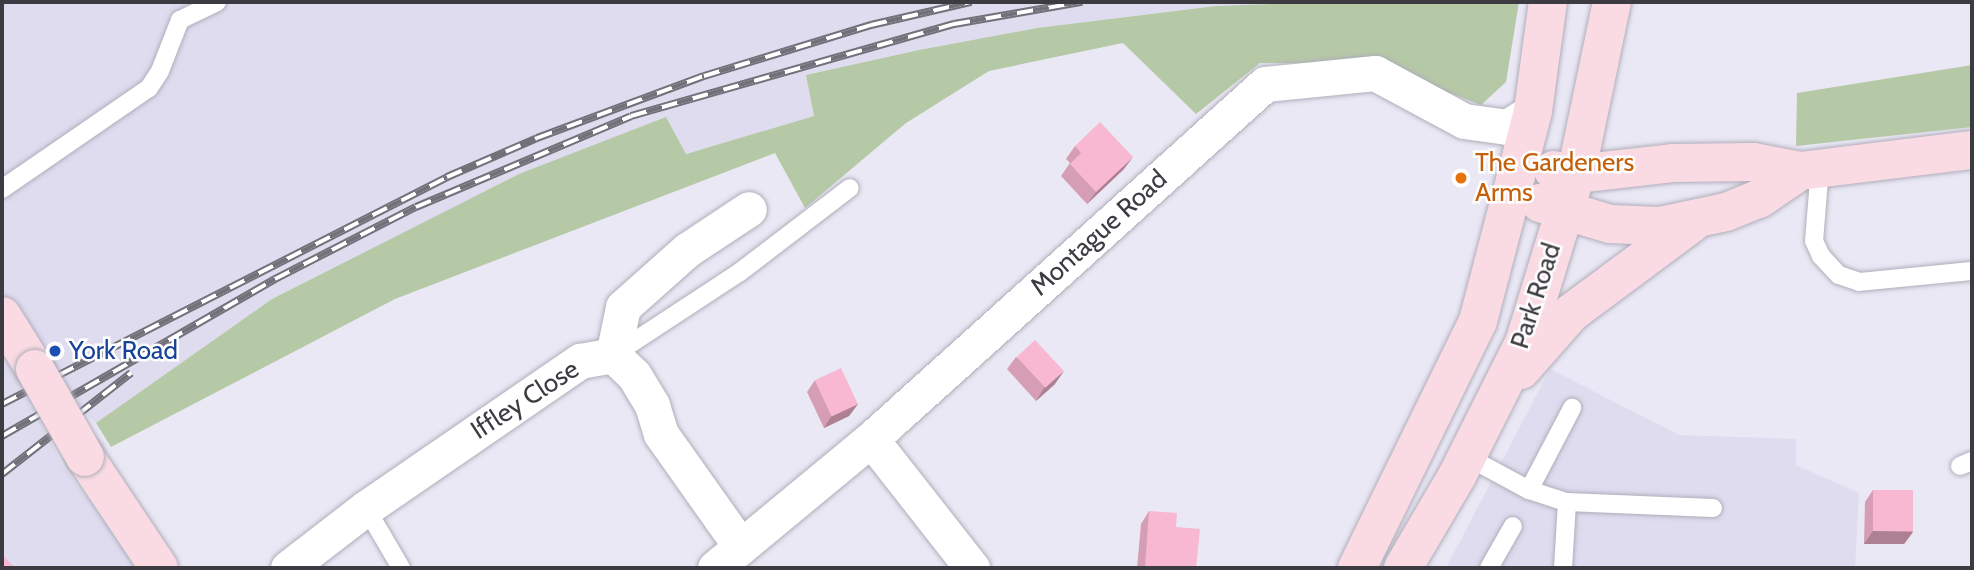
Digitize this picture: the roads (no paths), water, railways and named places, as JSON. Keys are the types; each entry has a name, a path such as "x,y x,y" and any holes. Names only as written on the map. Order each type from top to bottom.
{"main road":[{"name":"Park Road","path":"1403,568 1466,456 1524,343 1562,211 1576,174 1612,2"},
{"name":"Park Road","path":"1357,568 1478,321 1533,111 1547,7"},
{"path":"1517,179 1672,163 1752,162 1810,169 1972,150"},
{"path":"1517,179 1562,211 1610,224 1659,226 1726,212 1759,199 1810,169"},
{"path":"1497,395 1571,313 1699,218"},
{"path":"2,316 85,457 159,568"}],"street":[{"name":"Montague Road","path":"728,558 871,439 1265,84 1375,73 1464,121 1507,127 1533,111"},
{"path":"613,355 623,307 687,250 749,209"},
{"name":"Iffley Close","path":"288,568 366,508 580,361 613,355 634,375 652,405 661,434 728,558"},
{"path":"871,439 972,568"}],"lane":[{"path":"2,189 149,88 160,71 180,20 217,2"},
{"path":"1810,169 1814,241 1821,256 1839,275 1859,282 1972,271"},
{"path":"613,355 740,272 849,188"},
{"path":"1529,490 1572,408"},
{"path":"1466,456 1529,490 1566,502 1713,508"},
{"path":"1563,568 1566,502"},
{"path":"366,508 401,568"},
{"path":"1489,568 1513,526"}],"railway":[{"path":"2,404 447,177 537,138 704,76 871,25 971,2"},
{"path":"2,436 275,279 416,207 631,116 954,24 1082,2"},
{"path":"2,474 131,373"}],"place":[{"name":"The Gardeners Arms","path":"1461,178"},
{"name":"York Road","path":"55,351"}]}
